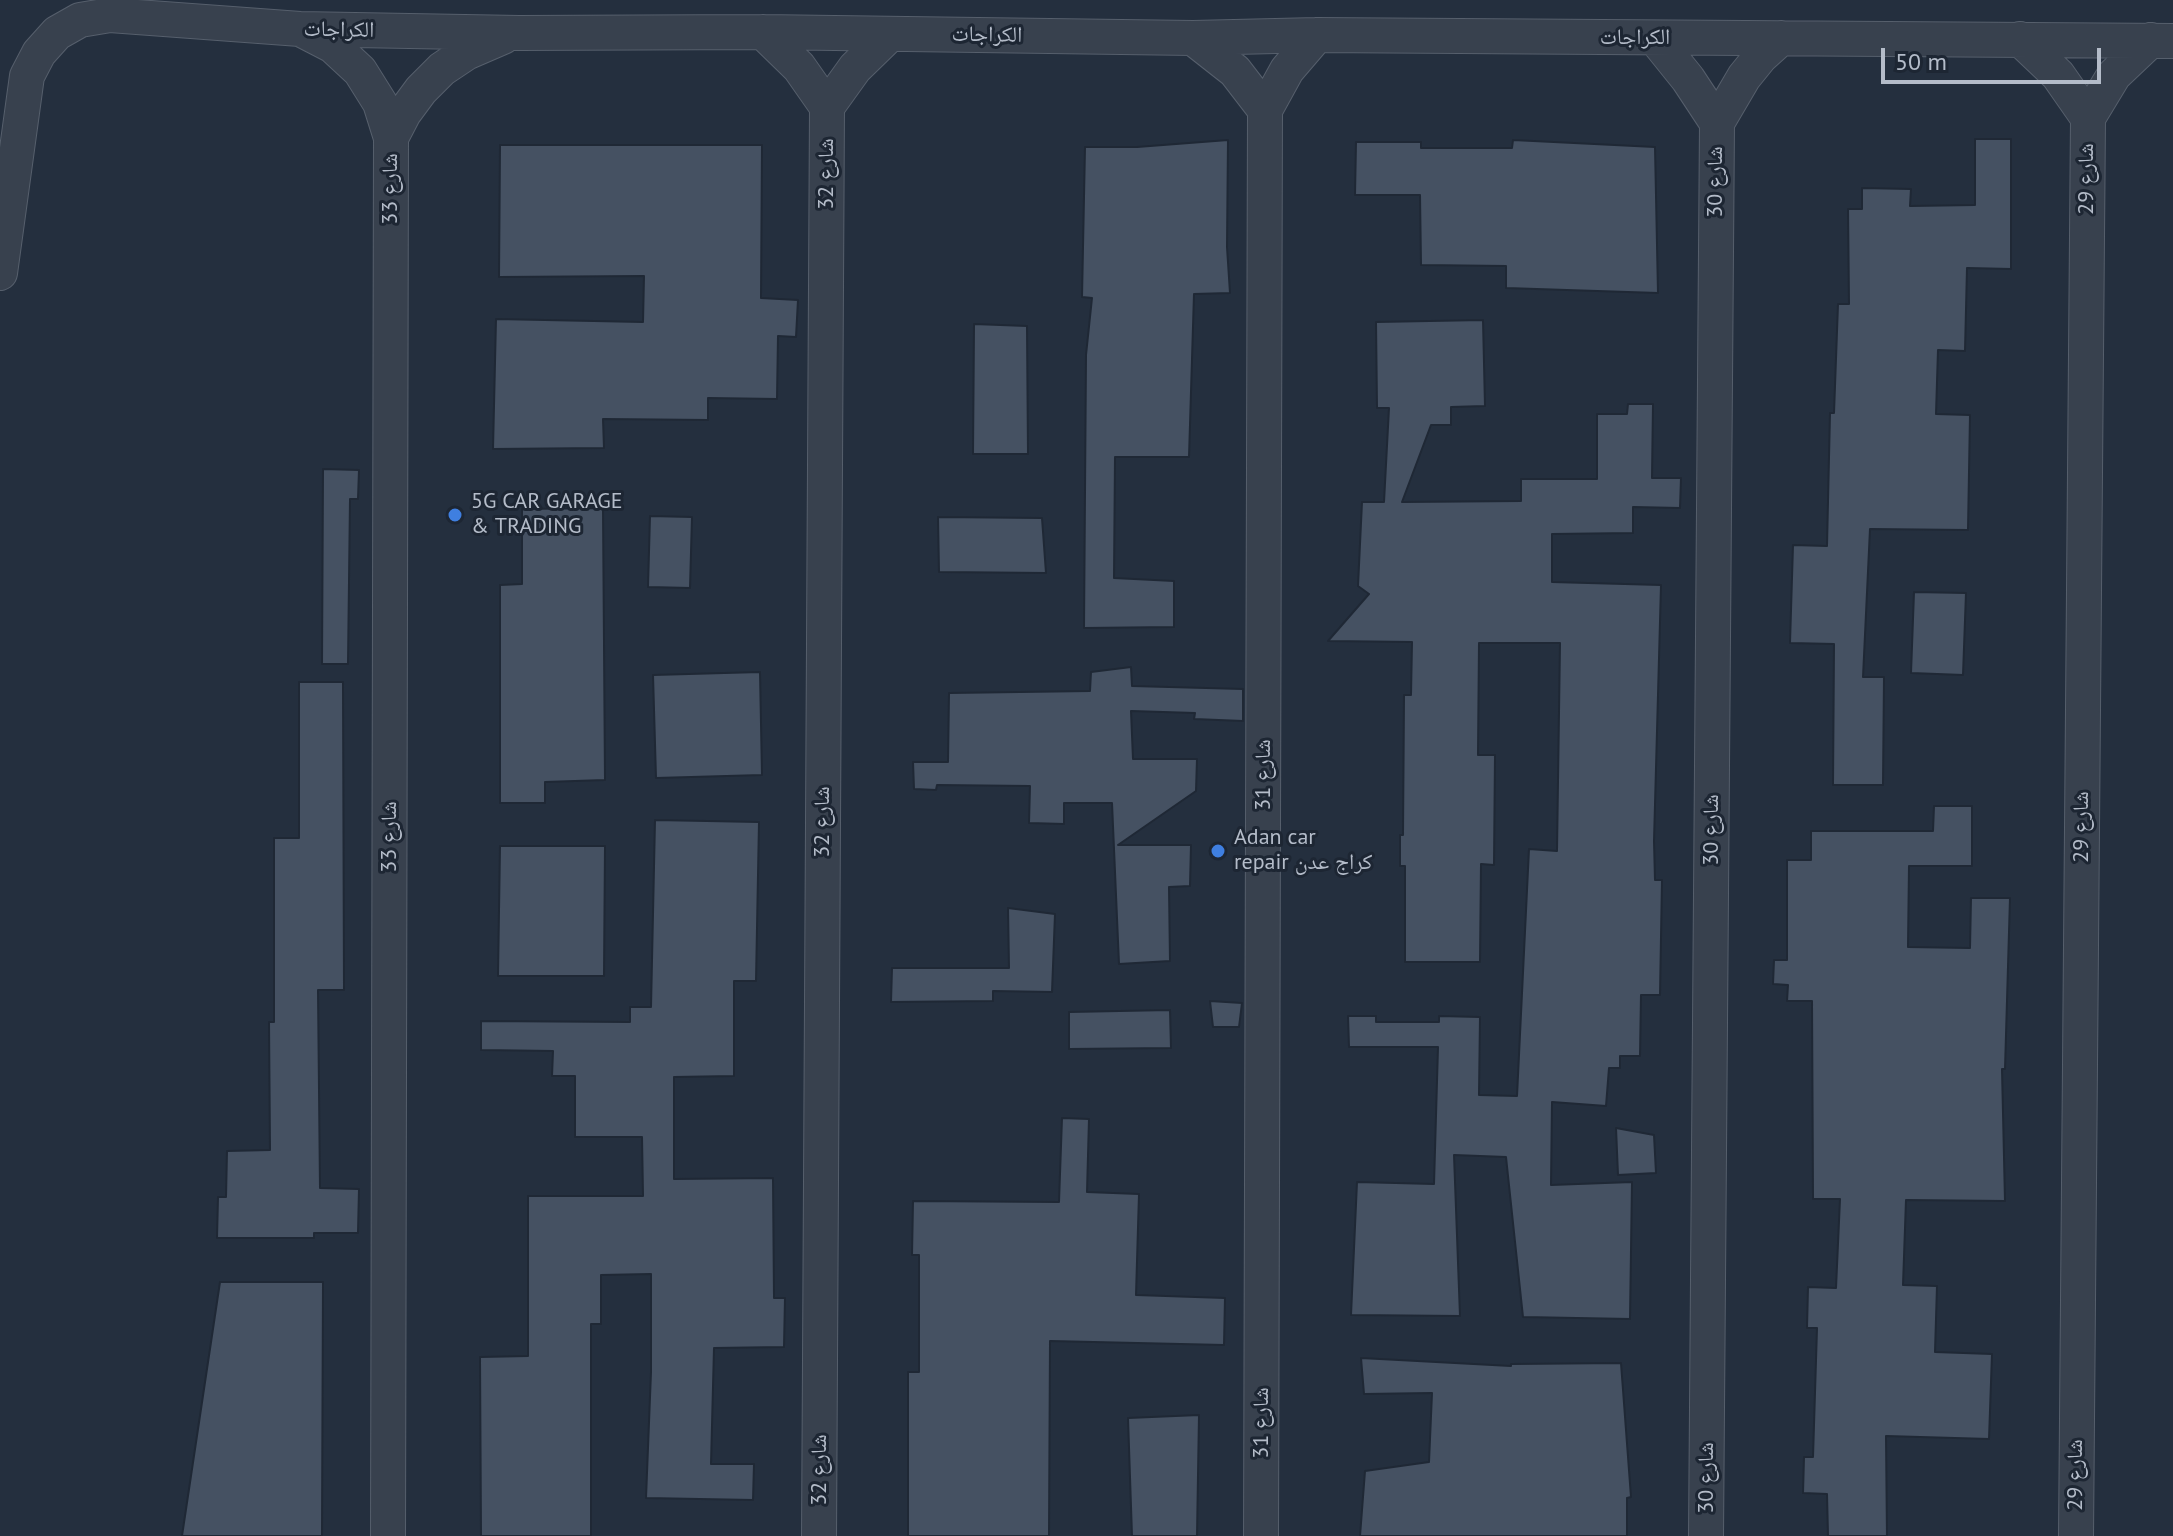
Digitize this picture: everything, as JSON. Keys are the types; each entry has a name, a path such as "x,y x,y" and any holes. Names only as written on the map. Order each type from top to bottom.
{"street":[{"name":"الكراجات","path":"0,273 27,76 39,53 57,33 80,20 113,8 300,29 519,33 2162,40"},
{"name":"شارع 33","path":"300,29 333,46 360,71 380,103 391,138 388,1536"},
{"name":"شارع 32","path":"763,32 799,67 827,107 819,1536"},
{"name":"شارع 33","path":"391,138 404,113 442,69 491,41 519,33"},
{"name":"شارع 32","path":"827,107 855,68 890,34"},
{"name":"شارع 31","path":"1261,1536 1265,110 1287,70 1317,35"},
{"path":"1193,38 1235,71 1265,110"},
{"name":"شارع 30","path":"1655,38 1688,79 1717,123"},
{"name":"شارع 30","path":"1706,1536 1717,123 1744,77 1781,38"},
{"name":"شارع 29","path":"2020,39 2058,75 2088,118"},
{"name":"شارع 29","path":"2076,1536 2088,118 2114,75 2162,40"}],"building":[{"path":"1975,139 2011,139 2011,269 1967,268 1965,351 1938,350 1936,414 1970,415 1968,530 1870,529 1863,677 1884,677 1883,785 1833,785 1834,644 1790,643 1793,545 1827,546 1830,413 1834,413 1838,304 1849,304 1848,209 1862,209 1862,188 1911,189 1910,206 1975,205"},
{"path":"1228,140 1230,293 1194,294 1189,457 1115,457 1114,578 1174,581 1174,627 1084,628 1086,355 1092,298 1082,297 1085,147 1137,147"},
{"path":"1513,140 1655,147 1658,293 1506,288 1506,266 1421,265 1420,195 1355,195 1356,142 1421,142 1421,148 1512,148"},
{"path":"500,145 762,145 761,298 798,300 796,337 778,336 777,399 708,398 708,420 603,419 604,448 493,449 496,319 643,322 644,276 499,277"},
{"path":"1483,320 1485,406 1451,407 1451,425 1431,425 1402,502 1521,501 1521,479 1597,479 1597,414 1627,414 1628,404 1653,404 1652,478 1681,478 1680,508 1633,507 1633,533 1552,534 1552,582 1661,585 1654,841 1655,880 1662,880 1660,995 1641,995 1640,1056 1620,1056 1620,1068 1609,1068 1606,1106 1552,1102 1551,1185 1632,1182 1630,1319 1523,1317 1506,1157 1454,1155 1460,1316 1351,1315 1357,1182 1434,1184 1438,1047 1349,1047 1348,1016 1376,1016 1376,1022 1439,1022 1439,1016 1480,1017 1479,1095 1517,1096 1529,849 1557,851 1560,643 1479,643 1478,755 1495,755 1494,865 1481,864 1480,962 1405,962 1405,866 1400,866 1400,835 1403,835 1404,695 1411,695 1412,642 1328,641 1369,594 1358,586 1362,502 1384,502 1389,408 1377,408 1376,322"},
{"path":"974,324 1027,326 1028,454 973,454"},
{"path":"323,469 359,470 358,499 350,499 348,664 322,664"},
{"path":"603,508 605,780 545,782 545,803 500,803 500,585 522,584 522,509"},
{"path":"650,516 692,517 690,588 648,587"},
{"path":"938,517 1042,518 1046,573 939,572"},
{"path":"1914,592 1966,593 1963,675 1911,673"},
{"path":"1131,667 1132,686 1243,689 1243,721 1194,719 1195,713 1131,711 1133,759 1197,759 1196,791 1118,845 1191,845 1190,886 1169,887 1170,961 1119,964 1112,803 1064,803 1064,824 1029,823 1030,786 937,785 936,790 914,789 913,762 948,762 949,693 1090,691 1091,672"},
{"path":"760,672 762,775 656,778 653,675"},
{"path":"299,682 343,682 344,990 318,990 320,1188 359,1189 358,1233 314,1233 314,1238 217,1238 218,1197 226,1197 227,1151 270,1150 269,1022 274,1022 274,838 299,838"},
{"path":"1934,806 1972,806 1972,866 1909,866 1908,947 1970,948 1971,898 2010,898 2005,1069 2002,1069 2005,1201 1906,1200 1903,1285 1937,1286 1935,1352 1992,1354 1989,1439 1886,1436 1887,1536 1828,1536 1827,1494 1803,1493 1804,1457 1813,1457 1817,1328 1807,1328 1808,1287 1836,1288 1840,1199 1813,1199 1812,1001 1787,1001 1788,985 1773,984 1774,960 1787,960 1787,860 1811,860 1811,831 1933,831"},
{"path":"655,820 759,822 756,981 734,981 734,1076 674,1077 674,1179 773,1178 774,1298 785,1298 784,1347 714,1348 711,1464 754,1464 753,1500 646,1498 651,1274 601,1275 601,1324 591,1324 591,1536 481,1536 480,1357 528,1356 528,1196 643,1196 642,1137 575,1137 575,1076 552,1076 553,1051 481,1050 481,1021 630,1022 630,1007 651,1007"},
{"path":"500,846 605,846 604,976 498,976"},
{"path":"1008,908 1055,914 1052,992 993,991 993,1001 891,1002 892,968 1009,968"},
{"path":"1210,1001 1242,1003 1239,1027 1213,1027"},
{"path":"1170,1010 1171,1048 1069,1049 1069,1012"},
{"path":"1062,1118 1089,1119 1087,1192 1139,1194 1136,1295 1225,1298 1224,1345 1050,1341 1049,1536 908,1536 908,1372 919,1372 919,1255 912,1255 913,1201 1059,1202"},
{"path":"1616,1128 1654,1135 1656,1173 1618,1175"},
{"path":"220,1282 323,1282 322,1536 182,1536"},
{"path":"1361,1358 1511,1366 1621,1363 1631,1497 1627,1498 1627,1536 1360,1536 1365,1471 1429,1462 1432,1393 1364,1394"},
{"path":"1199,1415 1197,1536 1132,1536 1128,1418"}],"place":[{"name":"5G CAR GARAGE & TRADING","path":"455,515"},
{"name":"Adan car repair كراج عدن","path":"1218,851"}]}
